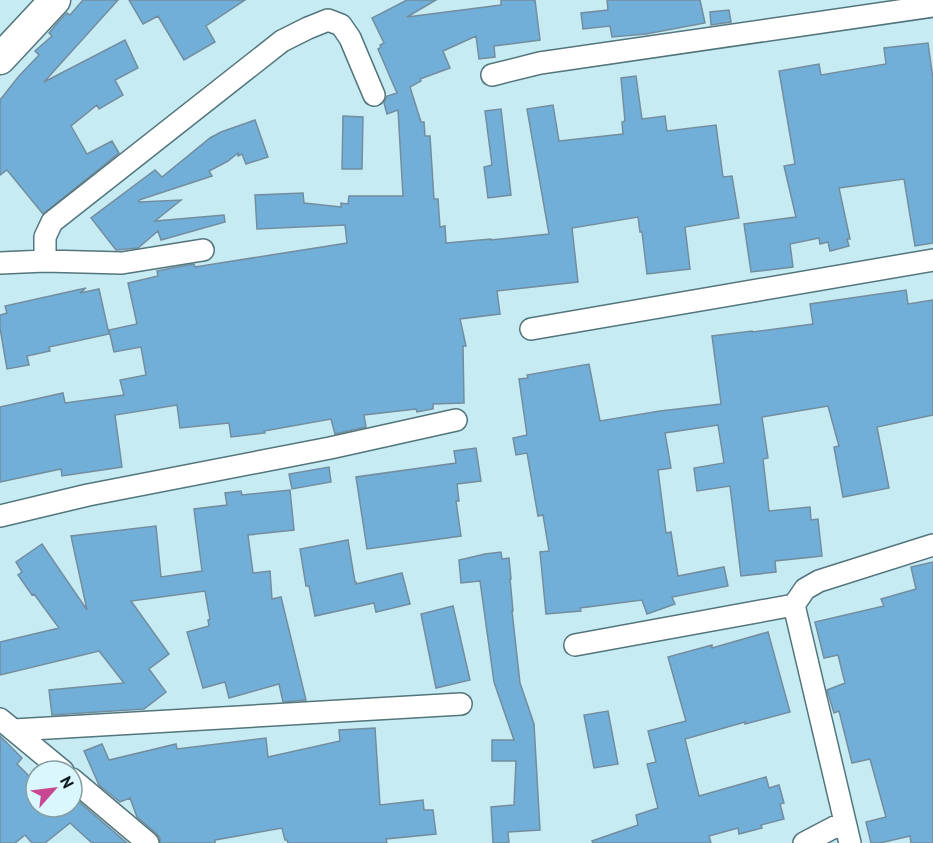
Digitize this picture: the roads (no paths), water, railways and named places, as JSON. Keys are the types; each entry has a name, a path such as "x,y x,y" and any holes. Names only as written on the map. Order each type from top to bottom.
{"street":[{"path":"1,56 55,0"},
{"path":"492,75 540,63 933,6"},
{"path":"45,261 45,237 52,222 282,41 299,32 328,20 341,25 350,38 374,95"},
{"path":"0,263 45,261 122,263 203,250"},
{"path":"531,329 933,260"},
{"path":"0,516 99,493 330,448 456,420"},
{"path":"575,645 794,605 805,589 819,581 933,545"},
{"path":"794,605 850,843"},
{"path":"7,725 461,704"},
{"path":"7,725 48,759"},
{"path":"84,789 148,843"},
{"path":"804,843 844,822"}]}
